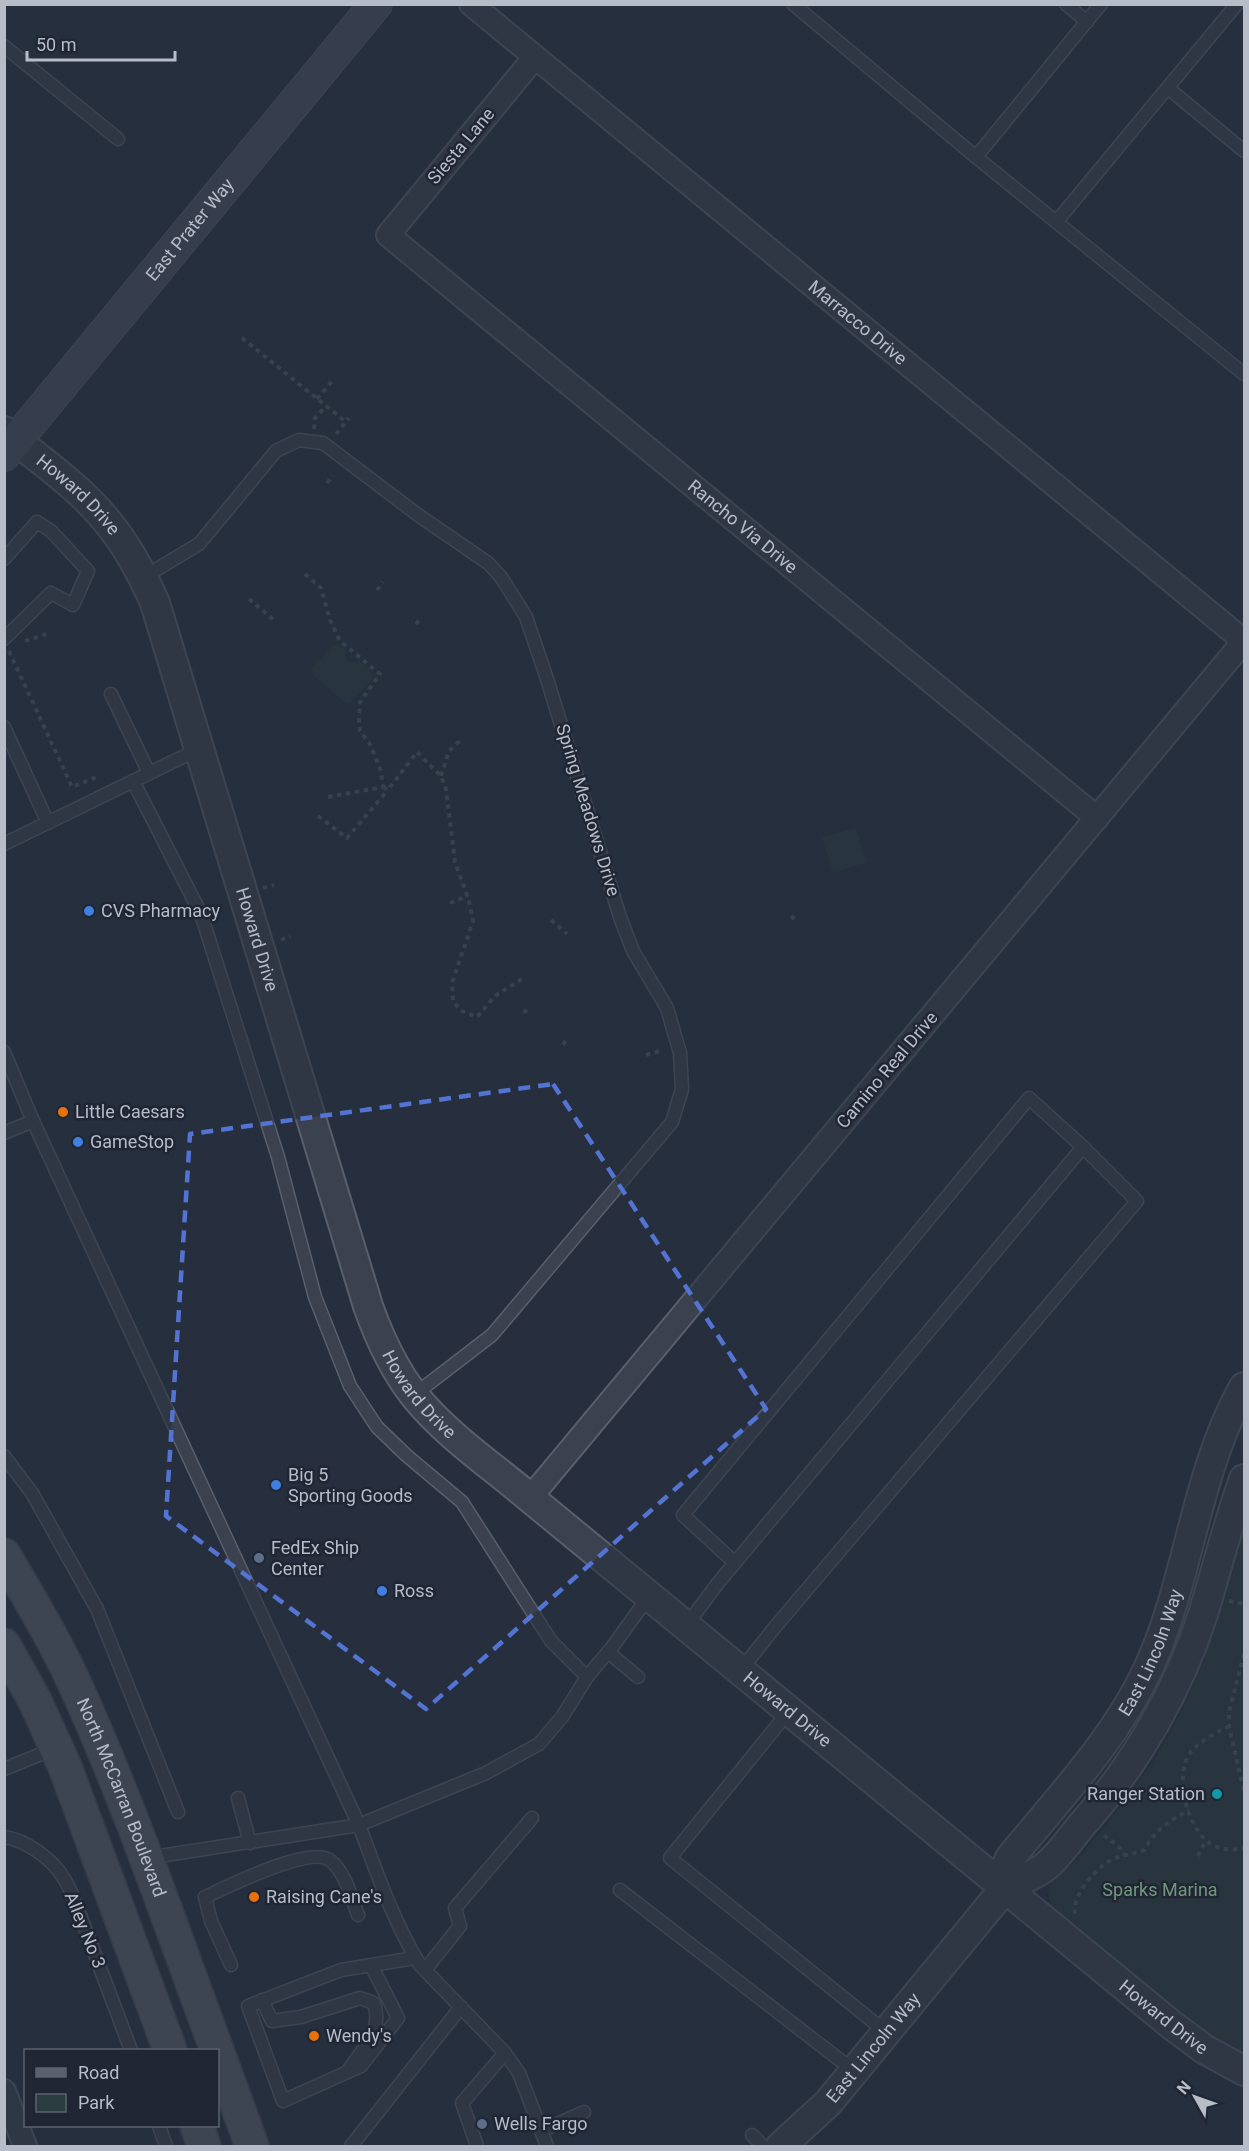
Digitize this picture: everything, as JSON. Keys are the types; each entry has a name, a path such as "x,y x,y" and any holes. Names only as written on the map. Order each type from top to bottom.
{"main road":[{"name":"East Prater Way","path":"8,442 375,4"},
{"name":"North McCarran Boulevard","path":"4,1555 44,1623 77,1689 117,1783 216,2049"},
{"path":"4,1645 35,1701 56,1748 170,2049"},
{"name":"North McCarran Boulevard","path":"219,2057 252,2146"},
{"path":"197,2127 204,2146"}],"street":[{"name":"Marracco Drive","path":"471,4 1245,641"},
{"name":"Siesta Lane","path":"388,235 535,57"},
{"name":"Rancho Via Drive","path":"388,235 1097,818"},
{"name":"Howard Drive","path":"8,442 79,493 105,518 144,577 155,603 368,1306 376,1329 394,1365 414,1395 440,1423 530,1498 1173,2026 1204,2049 1245,2070"},
{"name":"Camino Real Drive","path":"530,1498 1245,641"},
{"name":"East Lincoln Way","path":"1005,1888 1005,1870 1010,1858 1093,1756 1147,1671 1173,1597 1219,1444 1234,1406 1245,1387"},
{"name":"East Lincoln Way","path":"781,2146 828,2103 1005,1888 1026,1879 1046,1866 1119,1778 1159,1715 1202,1616 1224,1536 1245,1479"},
{"path":"4,2091 25,2146"}],"lane":[{"path":"793,4 976,157 1245,374"},
{"path":"1066,4 1087,22"},
{"path":"976,157 1101,4"},
{"path":"1057,221 1237,4"},
{"path":"4,46 118,139"},
{"path":"1168,88 1245,151"},
{"name":"Spring Meadows Drive","path":"144,577 199,544 276,451 299,440 322,443 418,515 488,563 501,577 526,617 633,951 667,1008 680,1053 682,1089 672,1122 492,1335 414,1395"},
{"path":"4,559 37,522 51,531 88,571 73,605 51,593 10,643"},
{"path":"111,694 149,773"},
{"path":"4,727 48,823"},
{"path":"4,844 199,749"},
{"path":"133,781 201,914 278,1156 315,1297 350,1386 377,1426 406,1455 462,1502 551,1641 587,1677"},
{"path":"4,1052 33,1121 359,1825 388,1903 416,1958 425,1970 505,2053 519,2073 547,2146"},
{"path":"735,1563 683,1515 1029,1098 1083,1147 1137,1201 774,1627 740,1671"},
{"path":"4,1133 33,1121"},
{"path":"686,1626 735,1563 1083,1147"},
{"path":"4,1456 32,1493 98,1609 178,1812"},
{"path":"145,1858 250,1844 359,1825 486,1773 538,1744 562,1717 587,1677 649,1596"},
{"path":"608,1652 638,1677"},
{"path":"789,1711 670,1858 886,2032"},
{"path":"4,1769 56,1748"},
{"path":"238,1798 250,1844"},
{"path":"425,1970 460,1926 455,1908 532,1818"},
{"name":"Alley No 3","path":"4,1837 29,1847 50,1862 63,1876 74,1899 131,2049"},
{"path":"231,1965 211,1921 204,1897 273,1867 312,1856 329,1859 341,1872 358,1915"},
{"path":"620,1890 854,2071"},
{"path":"371,1965 398,2018 361,2066 283,2101 248,2006 341,1970 371,1965 416,1958"},
{"path":"262,2000 272,2021 301,2017 360,1998 374,2002 378,2015 376,2030 347,2072"},
{"path":"351,2146 460,2007"},
{"path":"477,2146 462,2103 505,2053"},
{"path":"541,2131 584,2112"},
{"path":"159,2127 166,2146"},
{"path":"752,2134 763,2146"}],"path":[{"path":"242,338 317,399 347,420 333,436"},
{"path":"317,399 332,381"},
{"path":"314,430 315,418 326,406"},
{"path":"327,483 333,475"},
{"path":"305,574 321,588 330,620 340,641 380,674 360,702 359,720 360,731 370,744 381,771 383,787"},
{"path":"377,590 383,582"},
{"path":"249,598 274,620"},
{"path":"416,624 420,619"},
{"path":"21,643 50,633"},
{"path":"10,643 9,650 72,787 99,776"},
{"path":"441,776 449,751 462,739"},
{"path":"318,816 347,838 417,752 441,776 446,789 455,862 468,896 473,921 452,983 453,1002 462,1011 477,1017 495,996 522,980"},
{"path":"328,797 383,787 388,790"},
{"path":"450,903 468,896"},
{"path":"791,916 796,921"},
{"path":"551,920 567,934"},
{"path":"524,1013 530,1006"},
{"path":"563,1045 567,1038"},
{"path":"646,1054 660,1051"},
{"path":"1228,1600 1245,1604"},
{"path":"1245,1654 1229,1712 1229,1726 1245,1792"},
{"path":"1229,1726 1207,1738 1191,1752 1182,1773 1184,1795 1193,1822 1206,1840 1216,1847 1235,1850 1245,1848"},
{"path":"1076,1917 1074,1908 1077,1899 1095,1874 1111,1860 1144,1850 1153,1834 1162,1826 1189,1810"},
{"path":"1103,1834 1125,1855"},
{"path":"1198,1856 1206,1840"}],"highlighted area":[{"path":"553,1084 766,1409 426,1709 166,1516 190,1134"}],"green space":[{"path":"338,645 346,650 345,658 350,663 359,661 372,672 371,680 350,703 344,702 312,674 312,668 332,646"},
{"path":"856,828 867,862 833,873 822,837"},
{"name":"Sparks Marina","path":"1244,1528 1244,2057 1213,2041 1053,1911 1049,1894 1055,1876 1078,1859 1121,1805 1159,1753 1176,1723 1215,1628"}],"place":[{"name":"CVS Pharmacy","path":"89,911"},
{"name":"Little Caesars","path":"63,1112"},
{"name":"GameStop","path":"78,1142"},
{"name":"Big 5 Sporting Goods","path":"276,1485"},
{"name":"FedEx Ship Center","path":"259,1558"},
{"name":"Ross","path":"382,1591"},
{"name":"Ranger Station","path":"1217,1794"},
{"name":"Raising Cane's","path":"254,1897"},
{"name":"Wendy's","path":"314,2036"},
{"name":"Wells Fargo","path":"482,2124"}]}
